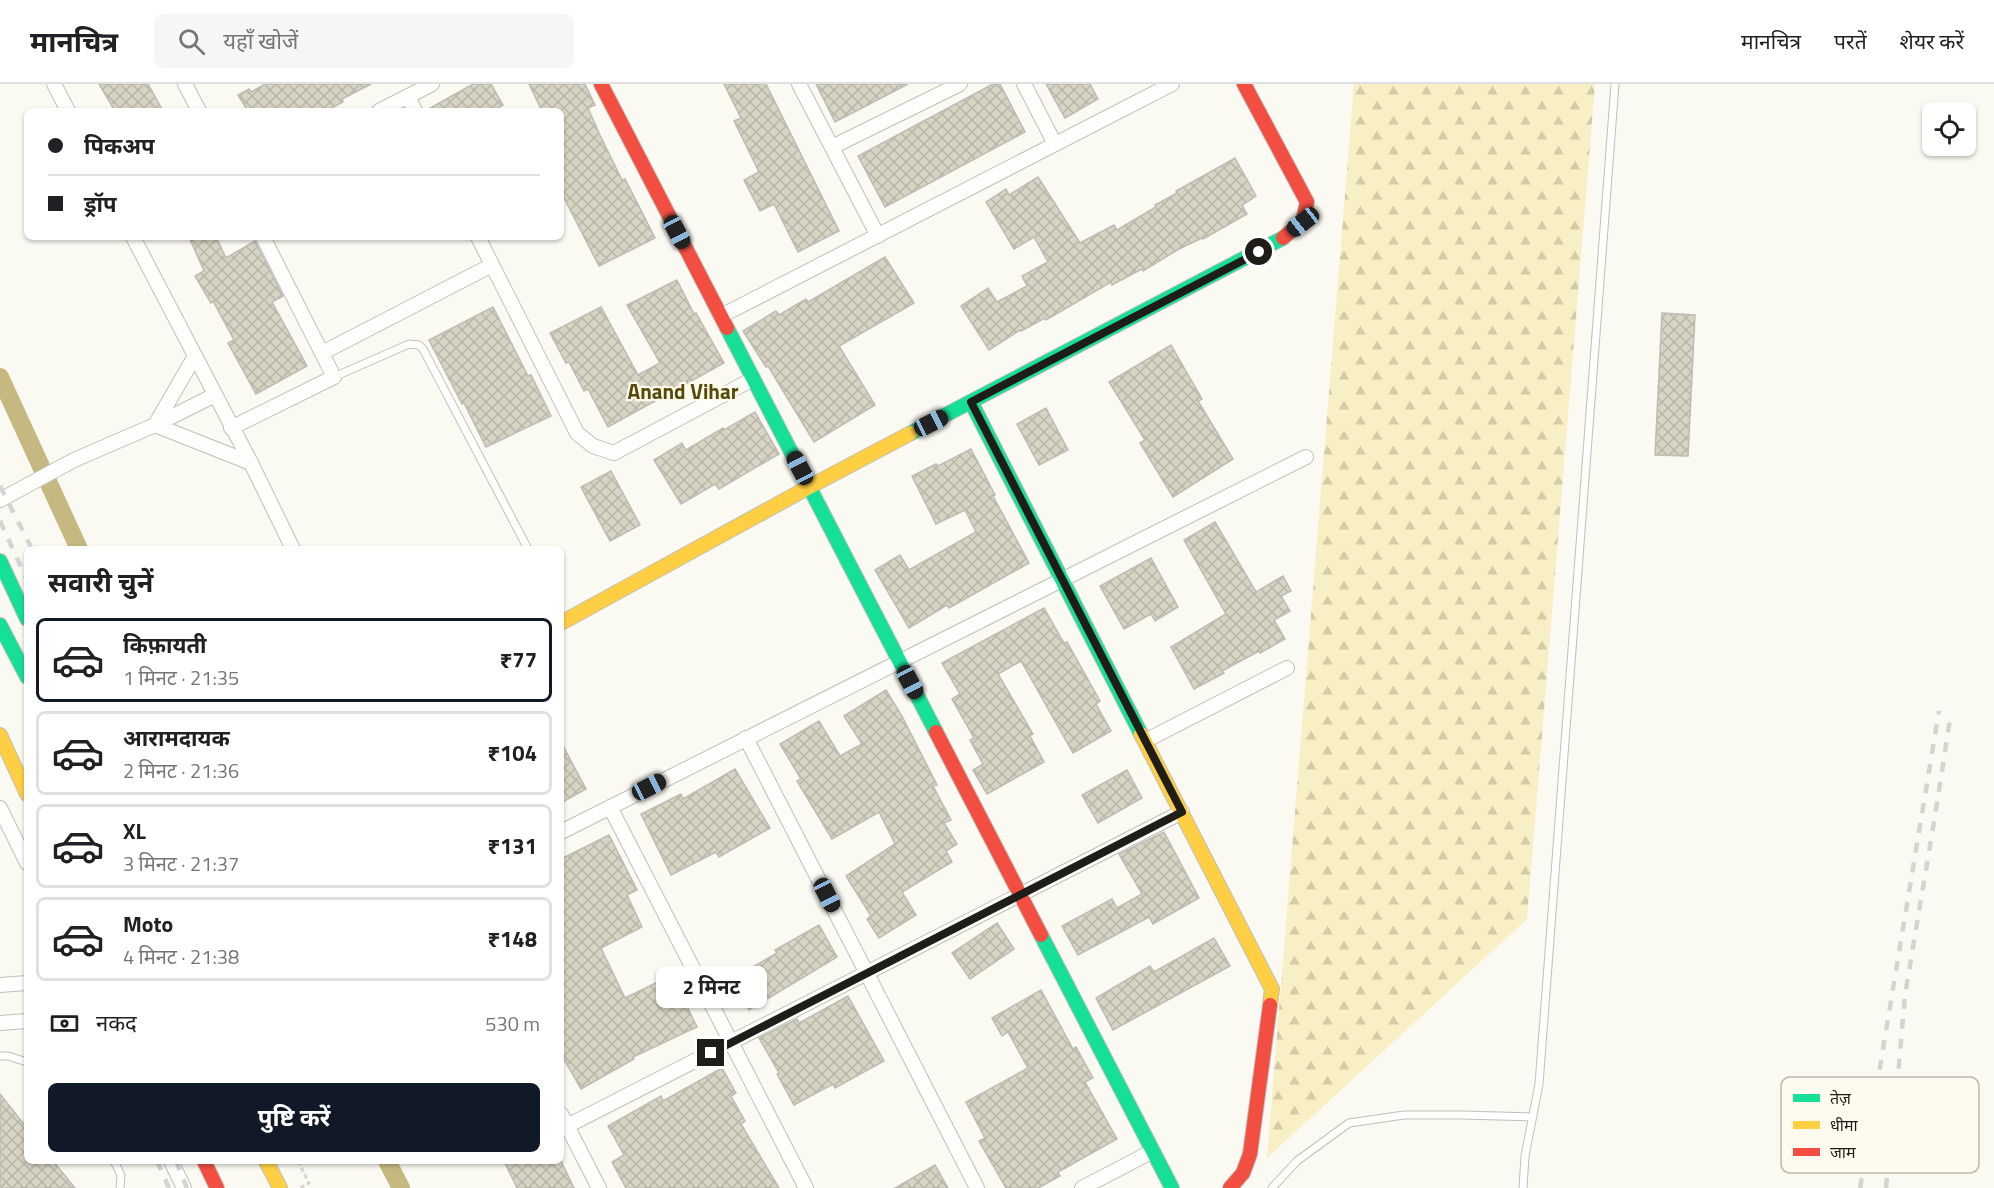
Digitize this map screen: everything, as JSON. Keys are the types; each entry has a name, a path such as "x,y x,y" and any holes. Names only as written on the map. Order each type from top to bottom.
{"street":[{"path":"54,84 66,108"},
{"path":"185,84 197,108"},
{"path":"385,108 432,84"},
{"path":"601,84 1172,1188"},
{"path":"799,84 878,236"},
{"path":"832,147 960,84"},
{"path":"1024,84 1055,144"},
{"path":"721,316 1172,84"},
{"path":"564,618 809,486 1279,241 1303,222 1307,213 1307,202 1244,84"},
{"path":"408,96 414,108"},
{"path":"135,240 251,463 292,546"},
{"path":"231,428 334,377 265,240"},
{"path":"480,240 577,433 593,446 614,453 753,379"},
{"path":"322,353 492,265"},
{"path":"155,425 195,356"},
{"path":"4,498 74,460 155,425 215,395"},
{"path":"971,402 1272,989 1250,1154 1241,1178 1230,1188"},
{"path":"155,425 251,463"},
{"path":"564,830 1306,457"},
{"path":"0,561 24,613"},
{"path":"0,625 24,671"},
{"path":"1144,741 1287,668"},
{"path":"0,735 24,787"},
{"path":"746,738 977,1188"},
{"path":"610,807 806,1188"},
{"path":"0,808 24,857"},
{"path":"599,1188 564,1120 731,1043 1182,812"},
{"path":"0,985 24,983"},
{"path":"0,1023 24,1021"},
{"path":"1082,1188 1153,1151"},
{"path":"172,1164 184,1188"},
{"path":"205,1164 217,1188"},
{"path":"268,1164 280,1188"}],"lane":[{"path":"1523,1188 1525,1156 1539,1084 1615,84"},
{"path":"334,377 409,344 419,345 526,546"},
{"path":"0,1056 24,1061"},
{"path":"1272,1188 1297,1161 1349,1123 1404,1115 1462,1114 1533,1117"},
{"path":"116,1164 121,1175 120,1188"}],"path":[{"path":"300,1164 309,1183 300,1188"}],"green space":[{"path":"1354,84 1595,84 1527,919 1267,1158"}],"building":[{"path":"99,84 148,84 161,108 113,108"},
{"path":"265,84 371,84 342,99 343,102 332,108 246,108 238,95 249,89 251,92"},
{"path":"473,84 491,84 503,105 498,108 430,108"},
{"path":"529,84 585,84 595,105 588,108 599,133 622,180 625,179 655,238 599,266 564,198 564,108 541,108"},
{"path":"724,84 766,84 839,231 798,252 774,204 760,211 744,180 759,172 734,121 741,118"},
{"path":"816,84 908,84 835,122"},
{"path":"993,84 1000,84 1025,132 885,207 858,156"},
{"path":"1046,84 1090,84 1098,99 1065,118"},
{"path":"1235,158 1256,196 1242,205 1247,214 1203,239 1179,249 1143,271 1142,269 1112,285 1111,282 1046,320 1045,318 1020,330 989,350 961,306 988,288 997,302 1027,286 1022,276 1048,262 1034,237 1014,249 986,202 1006,189 1009,195 1038,177 1080,243 1114,225 1117,230 1156,207 1155,205 1177,193 1176,191"},
{"path":"190,240 217,240 226,258 255,241 283,296 272,302 307,366 256,394 228,343 234,340 213,301 211,303 195,276 204,271"},
{"path":"885,257 914,303 839,346 875,405 814,442 768,366 766,367 743,331 776,311 779,315 806,299 808,302"},
{"path":"677,280 694,314 696,313 724,363 608,427 588,389 584,391 550,333 601,307 638,375 660,363 627,305"},
{"path":"493,307 551,416 486,447 429,340"},
{"path":"1662,313 1695,315 1688,456 1655,455"},
{"path":"1171,345 1202,399 1198,401 1233,459 1173,497 1140,443 1145,440 1109,382"},
{"path":"1046,408 1068,450 1039,465 1017,424"},
{"path":"755,412 779,454 719,489 715,484 681,504 654,460 682,443 686,450"},
{"path":"971,449 1029,563 949,608 947,605 909,628 875,570 900,555 909,570 976,532 965,510 936,524 912,476"},
{"path":"611,471 640,525 610,541 581,487"},
{"path":"1215,522 1256,592 1283,576 1291,591 1281,596 1290,611 1274,620 1285,639 1222,671 1224,673 1194,689 1171,647 1226,614 1184,540"},
{"path":"1151,558 1178,607 1155,621 1151,614 1124,629 1100,586"},
{"path":"1044,608 1064,643 1067,642 1100,701 1096,704 1111,731 1073,753 1021,661 998,674 1033,734 1030,736 1044,762 987,794 973,770 983,764 970,740 974,738 952,699 960,694 942,663"},
{"path":"886,690 937,785 933,786 951,820 944,823 957,844 946,851 952,862 902,892 916,915 879,938 867,919 871,916 846,876 895,844 879,812 832,839 797,781 801,779 780,744 819,721 840,756 862,744 844,716"},
{"path":"564,748 586,789 564,801"},
{"path":"735,769 770,828 719,857 716,852 671,875 641,814 681,794 683,799"},
{"path":"1127,770 1142,798 1098,823 1082,795"},
{"path":"1164,832 1199,898 1153,924 1149,917 1078,955 1062,926 1112,899 1117,908 1142,894 1119,854"},
{"path":"609,835 637,890 627,895 642,927 601,948 625,998 672,975 697,1027 633,1057 634,1059 581,1089 564,1059 564,858"},
{"path":"997,923 1014,949 970,979 952,953"},
{"path":"819,925 837,957 749,1010 732,979 777,953 775,950"},
{"path":"1214,938 1230,966 1113,1030 1096,998 1150,966 1154,972"},
{"path":"1041,990 1073,1049 1076,1047 1093,1078 1085,1082 1117,1139 1058,1172 1060,1176 1038,1188 1006,1188 979,1141 985,1138 966,1102 1028,1068 1008,1032 1002,1036 992,1018"},
{"path":"848,996 884,1061 835,1088 833,1084 794,1105 759,1038 797,1019 799,1023"},
{"path":"722,1068 736,1093 731,1096 745,1121 741,1124 779,1188 626,1188 612,1162 624,1155 608,1126 661,1096 663,1101"},
{"path":"0,1094 24,1124 24,1164 55,1164 75,1188 0,1188"},
{"path":"505,1164 562,1164 574,1188 517,1188"},
{"path":"935,1165 948,1188 895,1188"}],"waterway":[{"path":"0,377 78,546"},
{"path":"389,1164 401,1188"}],"railway":[{"path":"0,486 30,546"},
{"path":"0,521 24,573"},
{"path":"1878,1077 1939,711"},
{"path":"1898,1077 1905,995 1951,713"},
{"path":"158,1164 169,1188"},
{"path":"177,1164 187,1188"},
{"path":"1860,1188 1862,1173"},
{"path":"1886,1188 1888,1173"}],"traffic: fast":[{"path":"911,433 1283,238"},
{"path":"727,328 936,732"},
{"path":"971,402 1141,734"},
{"path":"0,561 24,613"},
{"path":"0,625 24,671"},
{"path":"1041,935 1172,1188"}],"traffic: slow":[{"path":"564,621 911,433"},
{"path":"1141,734 1272,989 1270,1005"},
{"path":"0,735 24,787"},
{"path":"268,1164 280,1188"}],"traffic: jam":[{"path":"601,84 727,328"},
{"path":"1244,84 1307,202 1303,221 1283,238"},
{"path":"936,732 1041,935"},
{"path":"1230,1188 1243,1173 1250,1154 1270,1005"},
{"path":"205,1164 217,1188"}],"district":[{"name":"Anand Vihar","path":"683,391"}],"route":[{"path":"711,1053 1182,812 971,402 1259,252"}]}
